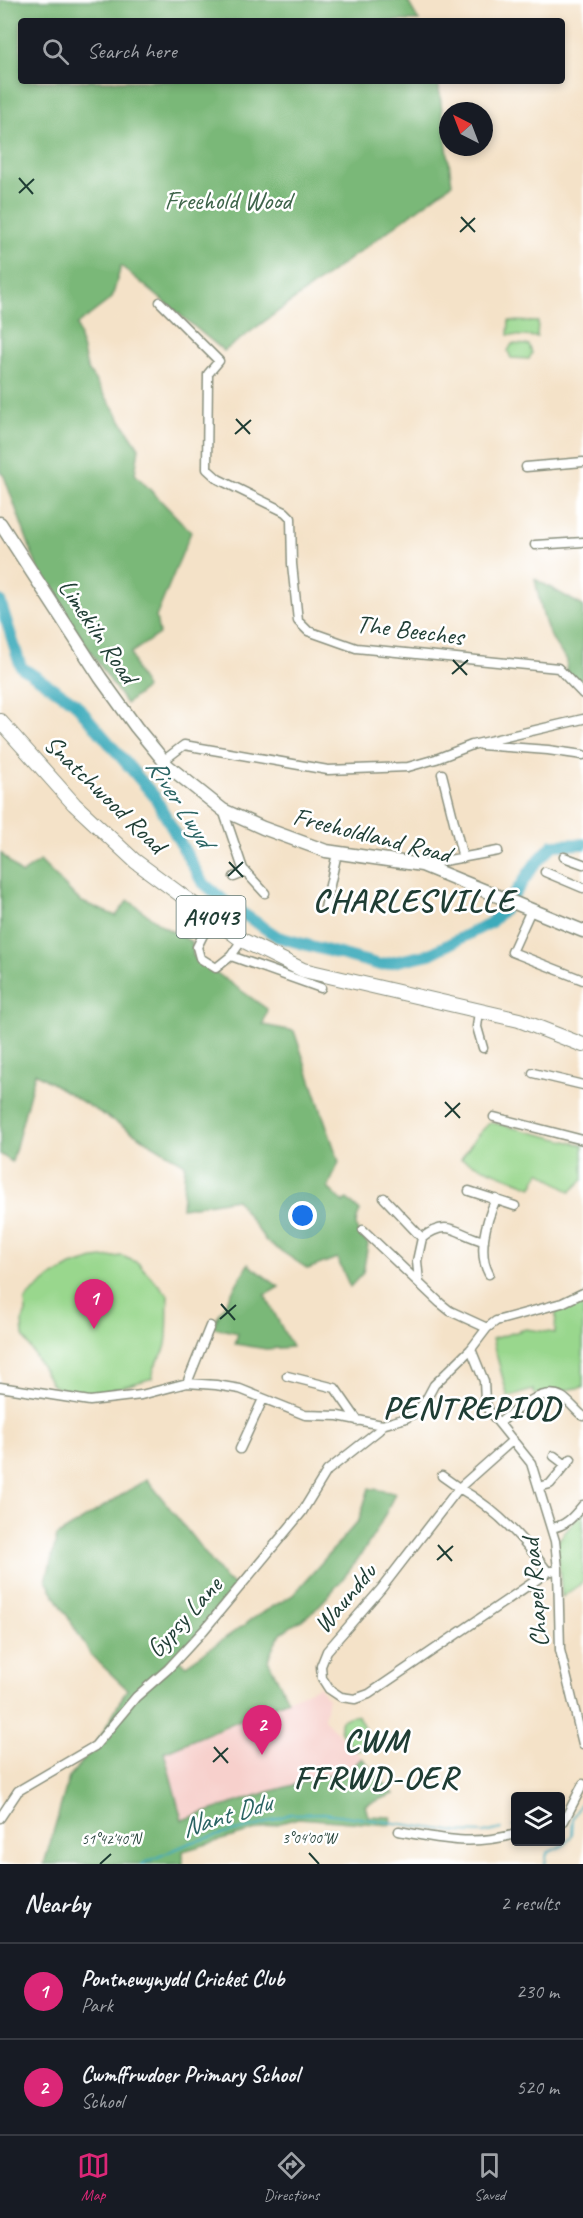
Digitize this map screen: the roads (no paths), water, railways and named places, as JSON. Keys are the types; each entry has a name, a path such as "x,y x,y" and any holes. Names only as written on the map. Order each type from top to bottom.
{"main road":[{"name":"Limekiln Road","path":"0,523 100,677 163,761"},
{"name":"Snatchwood Road","path":"2,727 74,804 135,861 242,940 303,969 480,1011"},
{"name":"Freeholdland Road","path":"163,761 223,810 263,828 326,851 422,865 583,932"},
{"name":"A4043","path":"480,1011 519,1020 583,1045"}],"street":[{"name":"The Beeches","path":"159,302 219,361 208,374 207,469 218,479 285,512 291,518 292,564 298,621 308,631 356,648 558,668 583,694"},
{"path":"526,467 583,462"},
{"path":"535,545 583,542"},
{"path":"163,761 184,745 328,770 408,767 472,745 583,718"},
{"path":"472,745 548,750 583,755"},
{"path":"442,774 464,858"},
{"path":"223,810 243,868 265,893"},
{"path":"422,865 498,851"},
{"path":"325,908 338,853"},
{"path":"564,856 583,864"},
{"path":"234,877 246,872"},
{"path":"545,872 583,888"},
{"path":"531,910 512,952 582,977"},
{"path":"204,933 196,947 200,958 216,968 231,956 242,940"},
{"path":"231,956 321,988"},
{"path":"480,1011 477,1027 483,1048"},
{"path":"533,1072 583,1085"},
{"path":"494,1117 583,1140"},
{"path":"469,1191 515,1206"},
{"path":"384,1198 422,1238"},
{"path":"489,1274 484,1264 484,1241 496,1199"},
{"path":"419,1282 417,1261 422,1238 439,1228 448,1227 484,1241"},
{"path":"363,1230 450,1311 487,1328"},
{"path":"0,1387 90,1401 141,1395 187,1383 240,1389 305,1416 338,1416 385,1424 415,1413 426,1400 434,1385 496,1321 562,1303 583,1293"},
{"path":"187,1383 210,1326"},
{"name":"Chapel Road","path":"471,1349 484,1381 484,1401 489,1411 531,1463 555,1541 560,1650 583,1744"},
{"path":"287,1376 335,1388 358,1421"},
{"path":"499,1423 527,1403 550,1394 561,1397 583,1416"},
{"path":"240,1449 262,1398"},
{"name":"Gypsy Lane","path":"0,1818 18,1791 95,1746 136,1697 168,1668 211,1621 302,1512 327,1471 385,1424"},
{"name":"Waunddu","path":"513,1440 459,1488 381,1589 327,1651 321,1666 322,1678 329,1689 341,1696 355,1699 369,1694 548,1572 558,1569"},
{"path":"539,1487 550,1484 568,1462 555,1456"},
{"path":"442,1476 480,1499 512,1528 548,1572"},
{"path":"551,1528 559,1527 571,1520 583,1505"},
{"path":"565,1819 583,1784"},
{"path":"399,1831 455,1842 497,1839 511,1835"}],"waterway":[{"name":"River Lwyd","path":"0,601 21,667 74,702 155,797 202,882 227,903 278,937 380,965 430,954 490,923 504,909 535,864 553,845 583,844"},
{"path":"545,1864 547,1853 564,1845 572,1835 573,1818 583,1799"},
{"name":"Nant Ddu","path":"142,1864 192,1842 260,1825 290,1814 324,1813 458,1832 484,1833 501,1829"}],"place":[{"name":"Pontnewynydd Cricket Club","path":"94,1329"},
{"name":"Cwmffrwdoer Primary School","path":"262,1755"}],"district":[{"name":"CHARLESVILLE","path":"414,900"},
{"name":"PENTREPIOD","path":"472,1407"},
{"name":"CWM FFRWD-OER","path":"376,1758"}],"park label":[{"name":"Freehold Wood","path":"228,200"}]}
